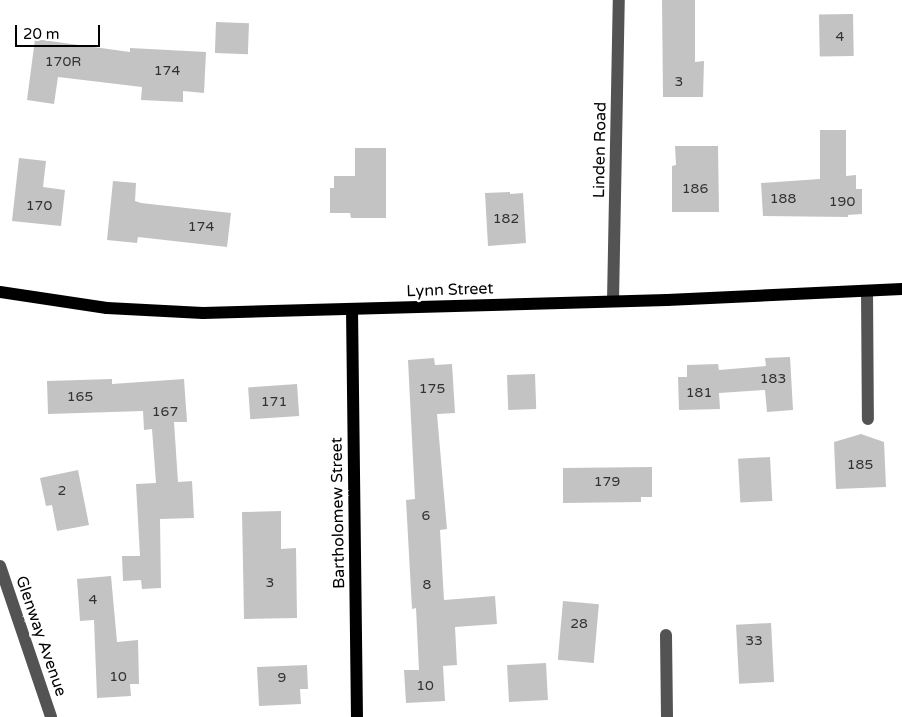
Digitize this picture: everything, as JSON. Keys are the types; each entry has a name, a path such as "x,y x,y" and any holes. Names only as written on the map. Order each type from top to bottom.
{"main road":[{"name":"Lynn Street","path":"0,292 108,308 203,313 352,310 902,289"},
{"name":"Bartholomew Street","path":"352,310 357,717"}],"street":[{"name":"Linden Road","path":"613,301 619,0"},
{"path":"867,291 868,419"},
{"name":"Glenway Avenue","path":"0,566 51,717"},
{"path":"0,601 8,591"},
{"path":"666,635 667,717"}],"building":[{"path":"662,0 695,0 695,62 704,61 703,97 663,97"},
{"path":"853,14 854,56 820,57 819,15"},
{"path":"216,22 249,23 248,54 215,53"},
{"path":"35,39 130,52 130,48 206,52 204,93 183,91 183,102 141,100 142,87 58,77 54,104 27,100"},
{"path":"820,130 846,130 846,176 856,175 856,189 862,189 862,214 848,215 848,217 763,216 761,183 820,179"},
{"path":"675,146 718,146 719,212 672,212 672,166 676,165"},
{"path":"355,148 386,148 386,218 351,218 350,213 330,213 330,188 334,188 334,176 355,176"},
{"path":"19,158 46,161 43,187 65,190 61,226 12,221"},
{"path":"113,181 136,183 135,201 141,203 231,213 227,247 138,237 137,243 107,240"},
{"path":"510,192 510,194 523,193 526,243 488,246 485,193"},
{"path":"790,357 793,410 767,412 765,390 719,393 720,409 679,410 678,377 687,377 687,365 718,364 719,370 766,366 765,358"},
{"path":"434,358 435,365 452,364 455,413 437,414 447,529 440,530 444,600 495,596 497,624 455,627 457,665 443,666 445,701 406,703 404,670 419,670 416,608 412,609 406,500 415,499 408,360"},
{"path":"535,374 536,409 508,410 507,375"},
{"path":"112,379 112,384 184,379 187,422 174,422 178,482 192,481 194,518 160,519 161,588 142,589 141,580 123,581 122,556 140,556 136,484 156,483 152,429 144,430 143,411 48,414 47,381"},
{"path":"297,384 299,416 250,419 248,387"},
{"path":"861,434 884,442 886,487 836,489 834,442"},
{"path":"770,457 772,501 740,503 738,459"},
{"path":"652,467 652,497 641,497 641,502 563,503 563,468"},
{"path":"78,470 89,525 57,531 52,505 46,506 40,478"},
{"path":"281,511 281,549 296,548 297,618 244,619 242,512"},
{"path":"111,576 117,642 138,640 139,684 130,684 131,696 97,698 94,620 80,621 77,579"},
{"path":"563,601 599,604 594,663 558,660"},
{"path":"771,623 774,682 739,684 736,625"},
{"path":"546,663 548,700 509,702 507,665"},
{"path":"307,665 308,689 300,689 301,704 259,706 257,667"}]}
